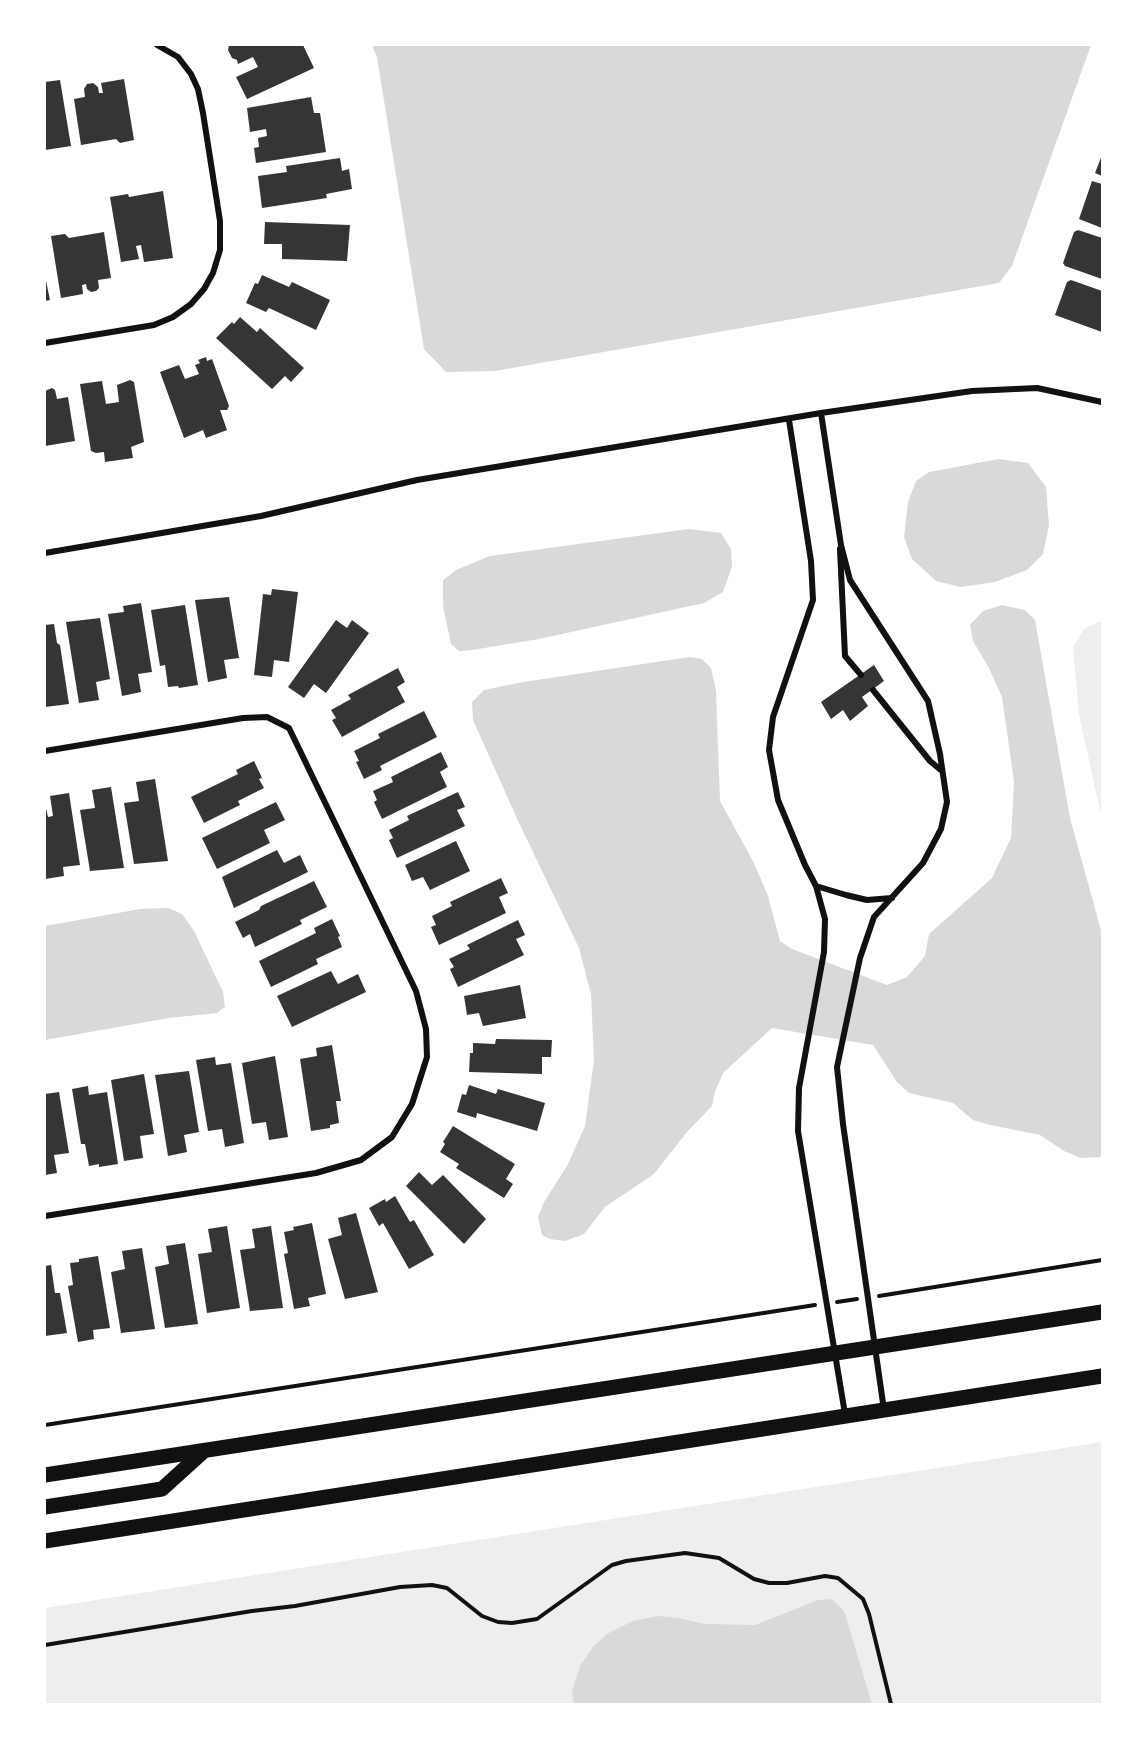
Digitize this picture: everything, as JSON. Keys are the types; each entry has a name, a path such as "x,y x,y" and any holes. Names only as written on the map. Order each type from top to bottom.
{"main road":[{"path":"45,1475 1102,1312"},
{"path":"45,1541 1102,1376"},
{"path":"45,1507 162,1488 204,1451"}],"street":[{"path":"45,343 154,325 173,317 191,304 204,289 213,273 220,250 220,221 204,112 191,74 178,57 157,45"},
{"path":"45,553 261,516 417,480 821,413 972,391 1037,388 1102,402"},
{"path":"821,413 839,530 850,580 928,700 947,802 940,830 923,863 874,917 860,958 837,1067 884,1410"},
{"path":"789,420 812,561 813,600 773,717 770,750 778,800 816,886 825,919 824,952 799,1088 798,1131 846,1417"},
{"path":"839,530 845,656 861,675"},
{"path":"873,690 930,761 943,771"},
{"path":"45,750 243,718 267,717 289,728 416,992 426,1029 427,1057 412,1104 392,1137 361,1160 316,1173 45,1216"},
{"path":"816,886 867,900 892,898"}],"path":[{"path":"45,1425 1102,1260"},
{"path":"45,1645 295,1606 400,1587 432,1585 447,1588 482,1616 498,1622 512,1623 537,1619 612,1565 685,1553 720,1558 754,1579 769,1583 788,1583 825,1576 838,1578 863,1599 869,1614 891,1704"}],"shaded area":[{"path":"372,45 1091,45 1012,266 999,283 495,371 446,372 424,349 377,57"},
{"path":"999,459 1028,463 1046,487 1049,526 1043,554 1027,570 995,582 961,587 936,581 912,559 904,537 908,502 916,481 929,472"},
{"path":"689,529 721,533 731,549 732,567 723,592 704,603 539,639 472,650 459,651 451,644 443,606 443,580 456,570 490,556"},
{"path":"1002,605 1025,610 1035,620 1070,818 1102,934 1102,1157 1081,1158 1064,1151 1040,1135 973,1120 953,1103 909,1093 897,1082 873,1045 772,1028 723,1073 712,1106 687,1132 654,1174 605,1207 584,1234 565,1241 550,1239 542,1235 538,1217 544,1202 567,1166 585,1126 594,1060 591,994 579,948 473,720 472,702 484,690 523,682 690,657 702,659 711,668 716,691 720,801 754,863 768,896 780,941 792,949 887,985 907,977 925,956 929,934 992,878 1011,838 1014,781 1002,697 973,641 970,625 983,611"},
{"path":"1102,621 1102,819 1079,715 1073,647 1084,629"},
{"path":"168,908 182,914 194,931 223,992 225,1007 217,1013 169,1018 45,1040 45,926 140,909"},
{"path":"1102,1442 1102,1704 45,1704 45,1608"},
{"path":"832,1599 844,1611 872,1704 574,1704 572,1691 580,1666 593,1647 607,1634 633,1621 658,1616 705,1624 755,1625 818,1600"}],"building":[{"path":"229,45 303,45 314,68 247,99 236,77 258,67 253,57 238,64 228,50"},
{"path":"124,79 134,140 120,143 116,139 81,145 74,99 85,97 84,89 87,84 93,83 98,87 99,93 103,93 101,83"},
{"path":"60,80 71,146 45,150 45,82"},
{"path":"311,97 314,113 320,113 326,152 256,163 254,148 259,147 258,138 267,136 266,129 250,132 247,108"},
{"path":"1102,155 1102,176 1095,173"},
{"path":"340,158 342,171 349,169 352,189 326,194 327,198 262,208 258,176 287,172 286,166"},
{"path":"1092,181 1102,184 1102,228 1079,219"},
{"path":"163,191 173,258 144,262 141,245 136,246 139,259 121,262 110,197 128,194 129,197"},
{"path":"265,222 350,225 347,261 282,259 282,244 264,244"},
{"path":"1078,230 1102,238 1102,279 1065,266 1063,263 1074,232"},
{"path":"104,232 111,278 98,280 99,288 96,291 91,292 87,289 86,284 82,285 83,294 61,298 51,236 65,234 69,238"},
{"path":"262,275 289,287 292,282 330,300 316,330 269,308 266,312 246,303 255,283 258,284"},
{"path":"45,276 50,300 45,301"},
{"path":"1071,280 1102,291 1102,332 1055,315 1067,282"},
{"path":"240,317 257,332 260,328 304,368 291,382 285,376 272,389 216,338"},
{"path":"206,357 207,361 212,359 229,406 227,410 220,410 227,430 206,438 203,430 184,438 160,372 179,365 185,379 199,374 195,365 200,363 198,360"},
{"path":"130,380 134,382 144,442 131,447 133,458 105,462 104,452 91,451 80,384 102,381 106,404 119,402 117,385"},
{"path":"52,388 55,390 57,399 68,397 75,441 45,446 45,391"},
{"path":"272,589 298,592 289,662 274,660 272,677 254,675 263,594 271,595"},
{"path":"229,597 239,658 224,660 227,678 208,682 195,600"},
{"path":"141,603 152,672 138,674 141,692 122,696 108,614 124,612 123,606"},
{"path":"185,605 198,685 168,687 165,665 160,666 151,610"},
{"path":"100,618 110,679 96,682 99,700 79,703 66,622"},
{"path":"336,620 347,628 352,620 369,633 326,693 314,684 304,698 288,687"},
{"path":"54,624 57,643 60,645 69,704 45,707 45,625"},
{"path":"874,665 884,681 862,697 868,706 850,721 843,710 831,719 821,702"},
{"path":"398,668 405,682 397,687 405,702 342,737 332,720 336,718 331,710 351,699 348,695"},
{"path":"424,711 437,737 380,766 382,770 364,779 356,762 359,761 354,751 380,738 378,734"},
{"path":"441,752 448,767 440,772 447,787 382,819 374,802 377,800 373,791 393,782 391,777"},
{"path":"254,761 264,788 238,801 240,805 204,823 191,797 238,774 236,770"},
{"path":"155,779 168,861 134,864 124,803 139,801 136,782"},
{"path":"111,787 124,868 90,871 80,810 95,808 92,790"},
{"path":"458,792 465,807 457,810 465,826 397,858 389,840 393,838 389,830 409,820 407,816"},
{"path":"69,793 80,865 63,867 64,876 45,879 45,804 48,817 53,816 50,796"},
{"path":"276,802 285,820 264,830 270,843 217,869 202,838"},
{"path":"456,841 470,871 430,890 423,877 412,881 405,865"},
{"path":"277,850 284,863 300,855 308,872 234,908 222,877"},
{"path":"501,878 508,893 499,897 506,913 439,945 431,927 436,925 432,916 452,906 450,902"},
{"path":"314,881 327,907 300,920 302,924 255,947 250,934 243,938 235,922 259,910 261,906"},
{"path":"332,919 340,936 338,937 342,947 316,959 318,964 271,987 259,961 316,933 314,928"},
{"path":"518,920 525,935 516,939 524,955 458,987 450,969 454,967 449,959 470,949 467,945"},
{"path":"331,971 338,984 358,974 366,992 292,1027 277,996"},
{"path":"520,985 526,1018 483,1026 479,1013 467,1015 464,996"},
{"path":"496,1039 552,1040 551,1057 542,1057 542,1074 469,1072 473,1043 495,1044"},
{"path":"332,1045 341,1101 336,1101 339,1123 330,1125 330,1128 311,1131 300,1059 317,1056 316,1048"},
{"path":"275,1056 288,1137 269,1140 266,1122 252,1124 242,1063"},
{"path":"215,1057 216,1065 231,1063 244,1143 225,1147 222,1129 208,1131 196,1060"},
{"path":"189,1071 199,1132 184,1135 187,1152 168,1156 155,1075"},
{"path":"144,1074 154,1134 140,1136 143,1158 124,1161 111,1080"},
{"path":"469,1085 496,1094 498,1089 545,1103 537,1131 477,1113 476,1118 457,1112 462,1094 466,1095"},
{"path":"88,1086 89,1095 107,1092 118,1164 89,1166 85,1144 81,1144 72,1089"},
{"path":"59,1092 69,1153 54,1155 57,1173 45,1175 45,1094"},
{"path":"453,1126 515,1164 506,1179 513,1184 504,1198 456,1168 459,1164 440,1152"},
{"path":"419,1172 432,1185 443,1175 486,1219 464,1244 406,1186"},
{"path":"395,1196 410,1222 414,1220 434,1255 409,1269 383,1223 379,1226 369,1208"},
{"path":"356,1213 378,1292 345,1299 328,1239 342,1235 338,1218"},
{"path":"312,1223 326,1294 308,1298 310,1306 294,1309 284,1254 288,1253 284,1232 294,1230 293,1227"},
{"path":"227,1226 240,1308 207,1313 198,1254 212,1252 208,1229"},
{"path":"271,1226 283,1308 250,1311 240,1250 255,1248 252,1229"},
{"path":"185,1243 198,1324 165,1328 155,1267 169,1264 166,1246"},
{"path":"142,1248 155,1329 121,1333 111,1272 125,1269 122,1251"},
{"path":"98,1256 110,1328 93,1330 94,1339 78,1342 68,1286 73,1285 70,1263"},
{"path":"51,1265 55,1293 60,1293 67,1333 45,1336 45,1266"}]}
